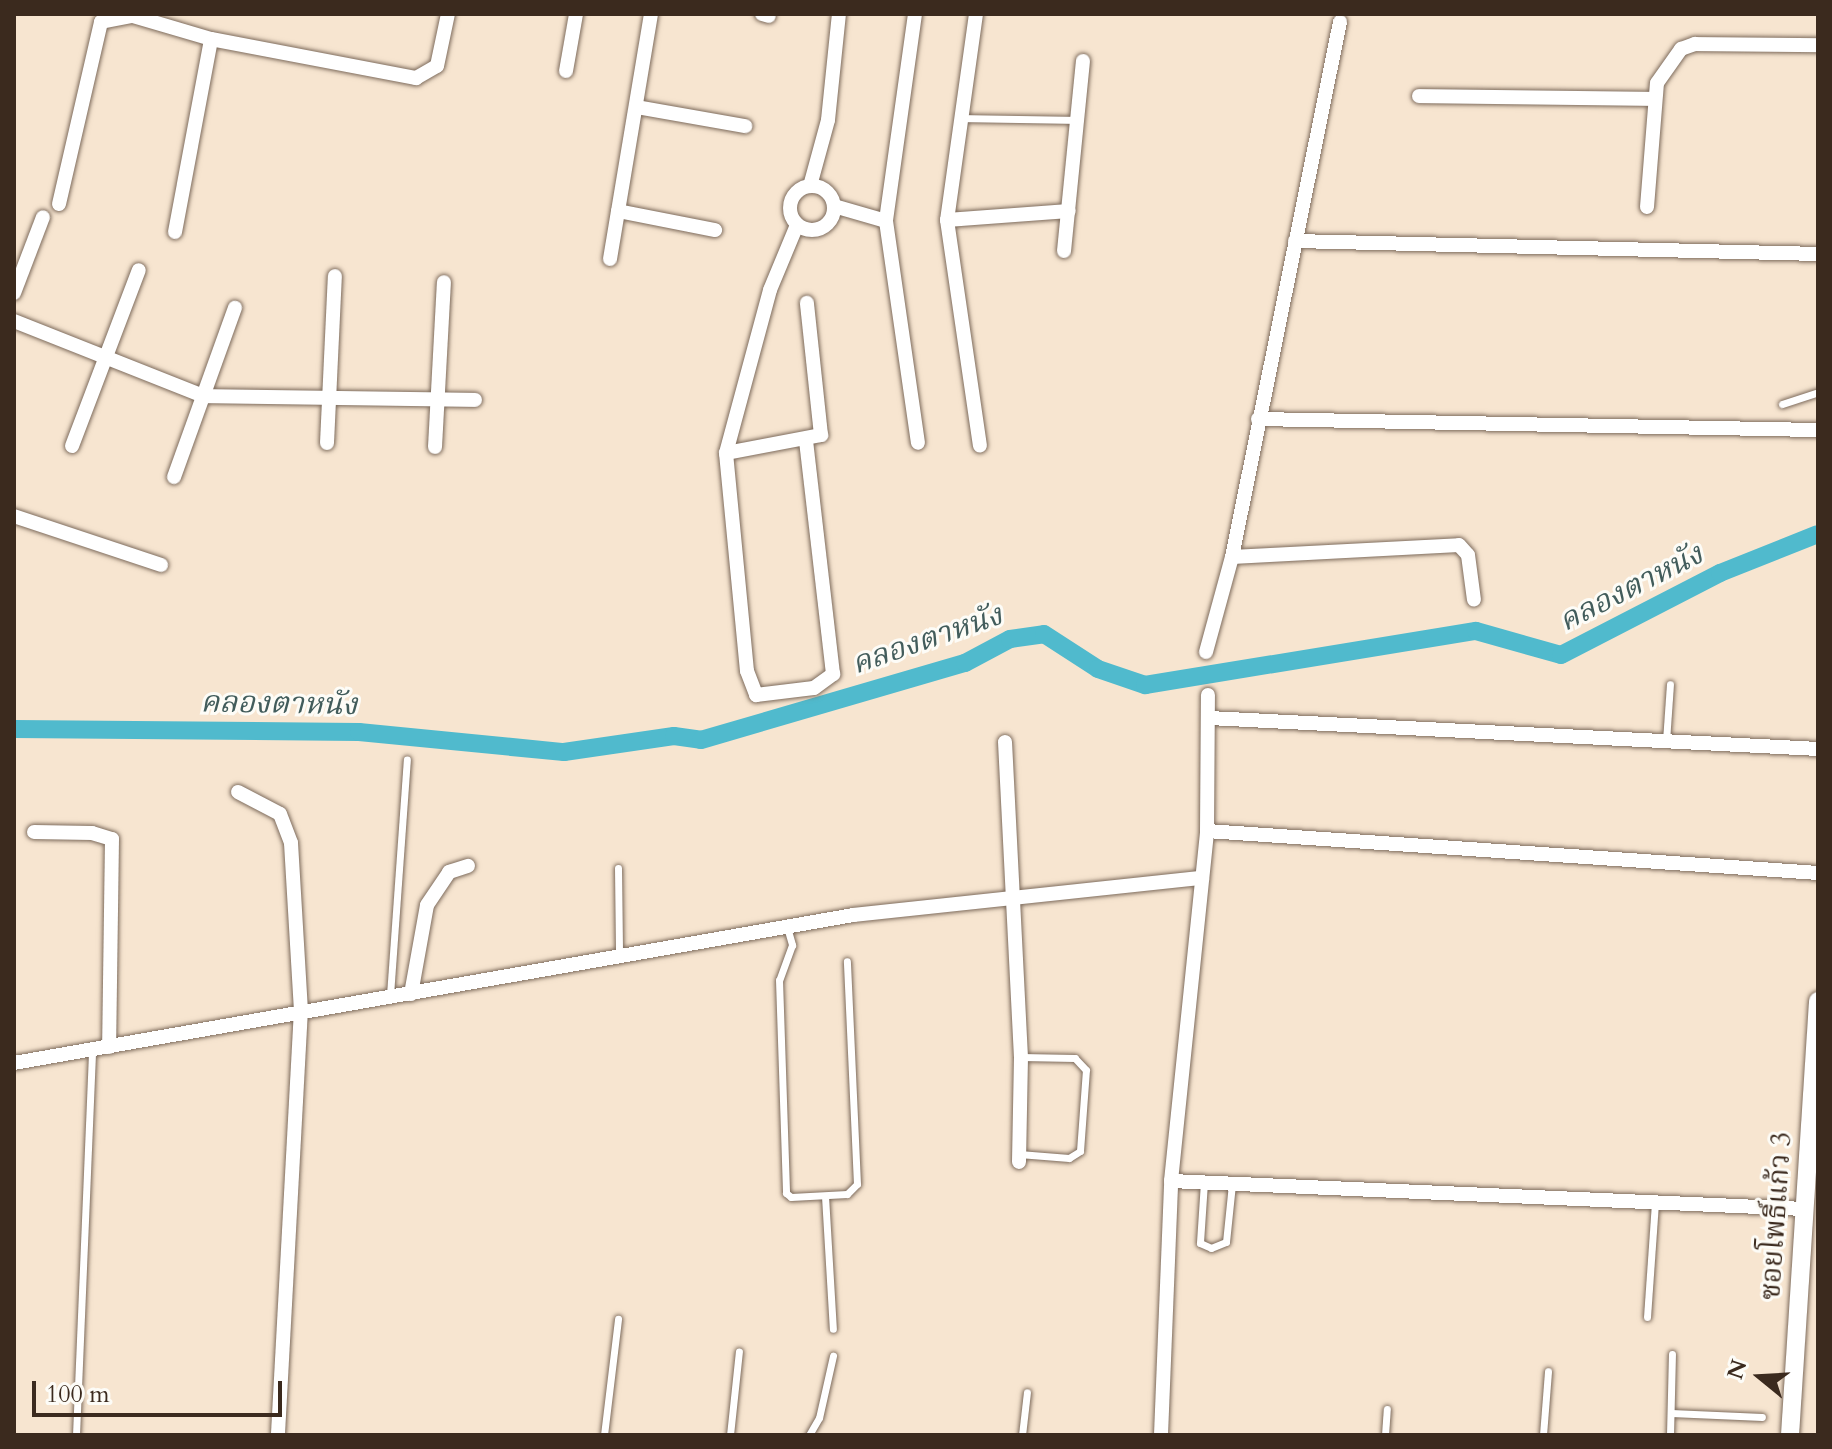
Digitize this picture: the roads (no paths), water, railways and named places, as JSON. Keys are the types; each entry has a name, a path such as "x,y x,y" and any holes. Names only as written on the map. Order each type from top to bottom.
{"street":[{"path":"59,204 101,22 133,16 211,39 416,78 437,66 448,14"},
{"path":"566,71 576,14"},
{"path":"610,259 651,14"},
{"path":"806,440 833,674 814,688 756,695 747,671 726,453 770,290 797,225 791,201 810,186 828,120 839,14"},
{"path":"915,14 886,221 918,443"},
{"path":"976,14 947,220 980,446"},
{"path":"1206,652 1232,557 1340,22"},
{"path":"175,232 211,39"},
{"path":"1647,207 1654,99 1662,71 1681,49 1695,44 1818,45"},
{"path":"1064,251 1083,61"},
{"path":"1419,96 1654,99"},
{"path":"637,107 745,126"},
{"path":"810,186 827,191 834,206 886,221"},
{"path":"797,225 822,228 834,206"},
{"path":"618,211 715,230"},
{"path":"947,220 1069,211"},
{"path":"14,293 43,217"},
{"path":"1295,241 1818,254"},
{"path":"72,446 139,270"},
{"path":"327,443 335,276"},
{"path":"435,447 444,282"},
{"path":"726,453 821,435 823,423 807,303"},
{"path":"174,477 235,308"},
{"path":"14,321 203,396 475,400"},
{"path":"1258,419 1818,430"},
{"path":"14,516 161,565"},
{"path":"1232,557 1459,545 1468,555 1474,600"},
{"path":"1161,1435 1171,1181 1207,831 1208,695"},
{"path":"1209,718 1818,749"},
{"path":"1005,742 1021,1057 1019,1158"},
{"path":"238,792 264,803 289,827 301,1009 278,1435"},
{"path":"1207,831 1818,873"},
{"path":"34,832 92,833 112,839 109,1047"},
{"path":"411,994 427,905 449,872 468,866"},
{"path":"14,1063 301,1009 390,998 787,927 1015,895 1202,878"},
{"name":"ซอยโพธิ์แก้ว 3","path":"1790,1435 1818,1001"},
{"path":"1171,1181 1804,1209"}],"lane":[{"path":"960,118 1077,120"},
{"path":"1782,404 1818,392"},
{"path":"1666,741 1670,684"},
{"path":"390,998 407,760"},
{"path":"618,868 619,955"},
{"path":"787,927 792,945 779,980 786,1193 847,1194 857,1184 847,961"},
{"path":"76,1435 92,1050"},
{"path":"1019,1158 1069,1158 1080,1151 1086,1070 1075,1058 1021,1057"},
{"path":"1204,1182 1200,1243 1211,1248 1226,1242 1232,1184"},
{"path":"825,1196 833,1329"},
{"path":"1647,1317 1655,1204"},
{"path":"604,1435 618,1319"},
{"path":"730,1435 739,1351"},
{"path":"1670,1435 1672,1354"},
{"path":"809,1435 819,1418 833,1356"},
{"path":"1543,1435 1548,1371"},
{"path":"1022,1435 1027,1392"},
{"path":"1385,1435 1387,1409"},
{"path":"1671,1413 1762,1417"}],"waterway":[{"name":"คลองตาหนัง","path":"14,729 359,732 564,752 674,736 701,740 965,663 1010,639 1044,634 1098,669 1145,685 1476,631 1561,655 1720,573 1818,534"}]}
